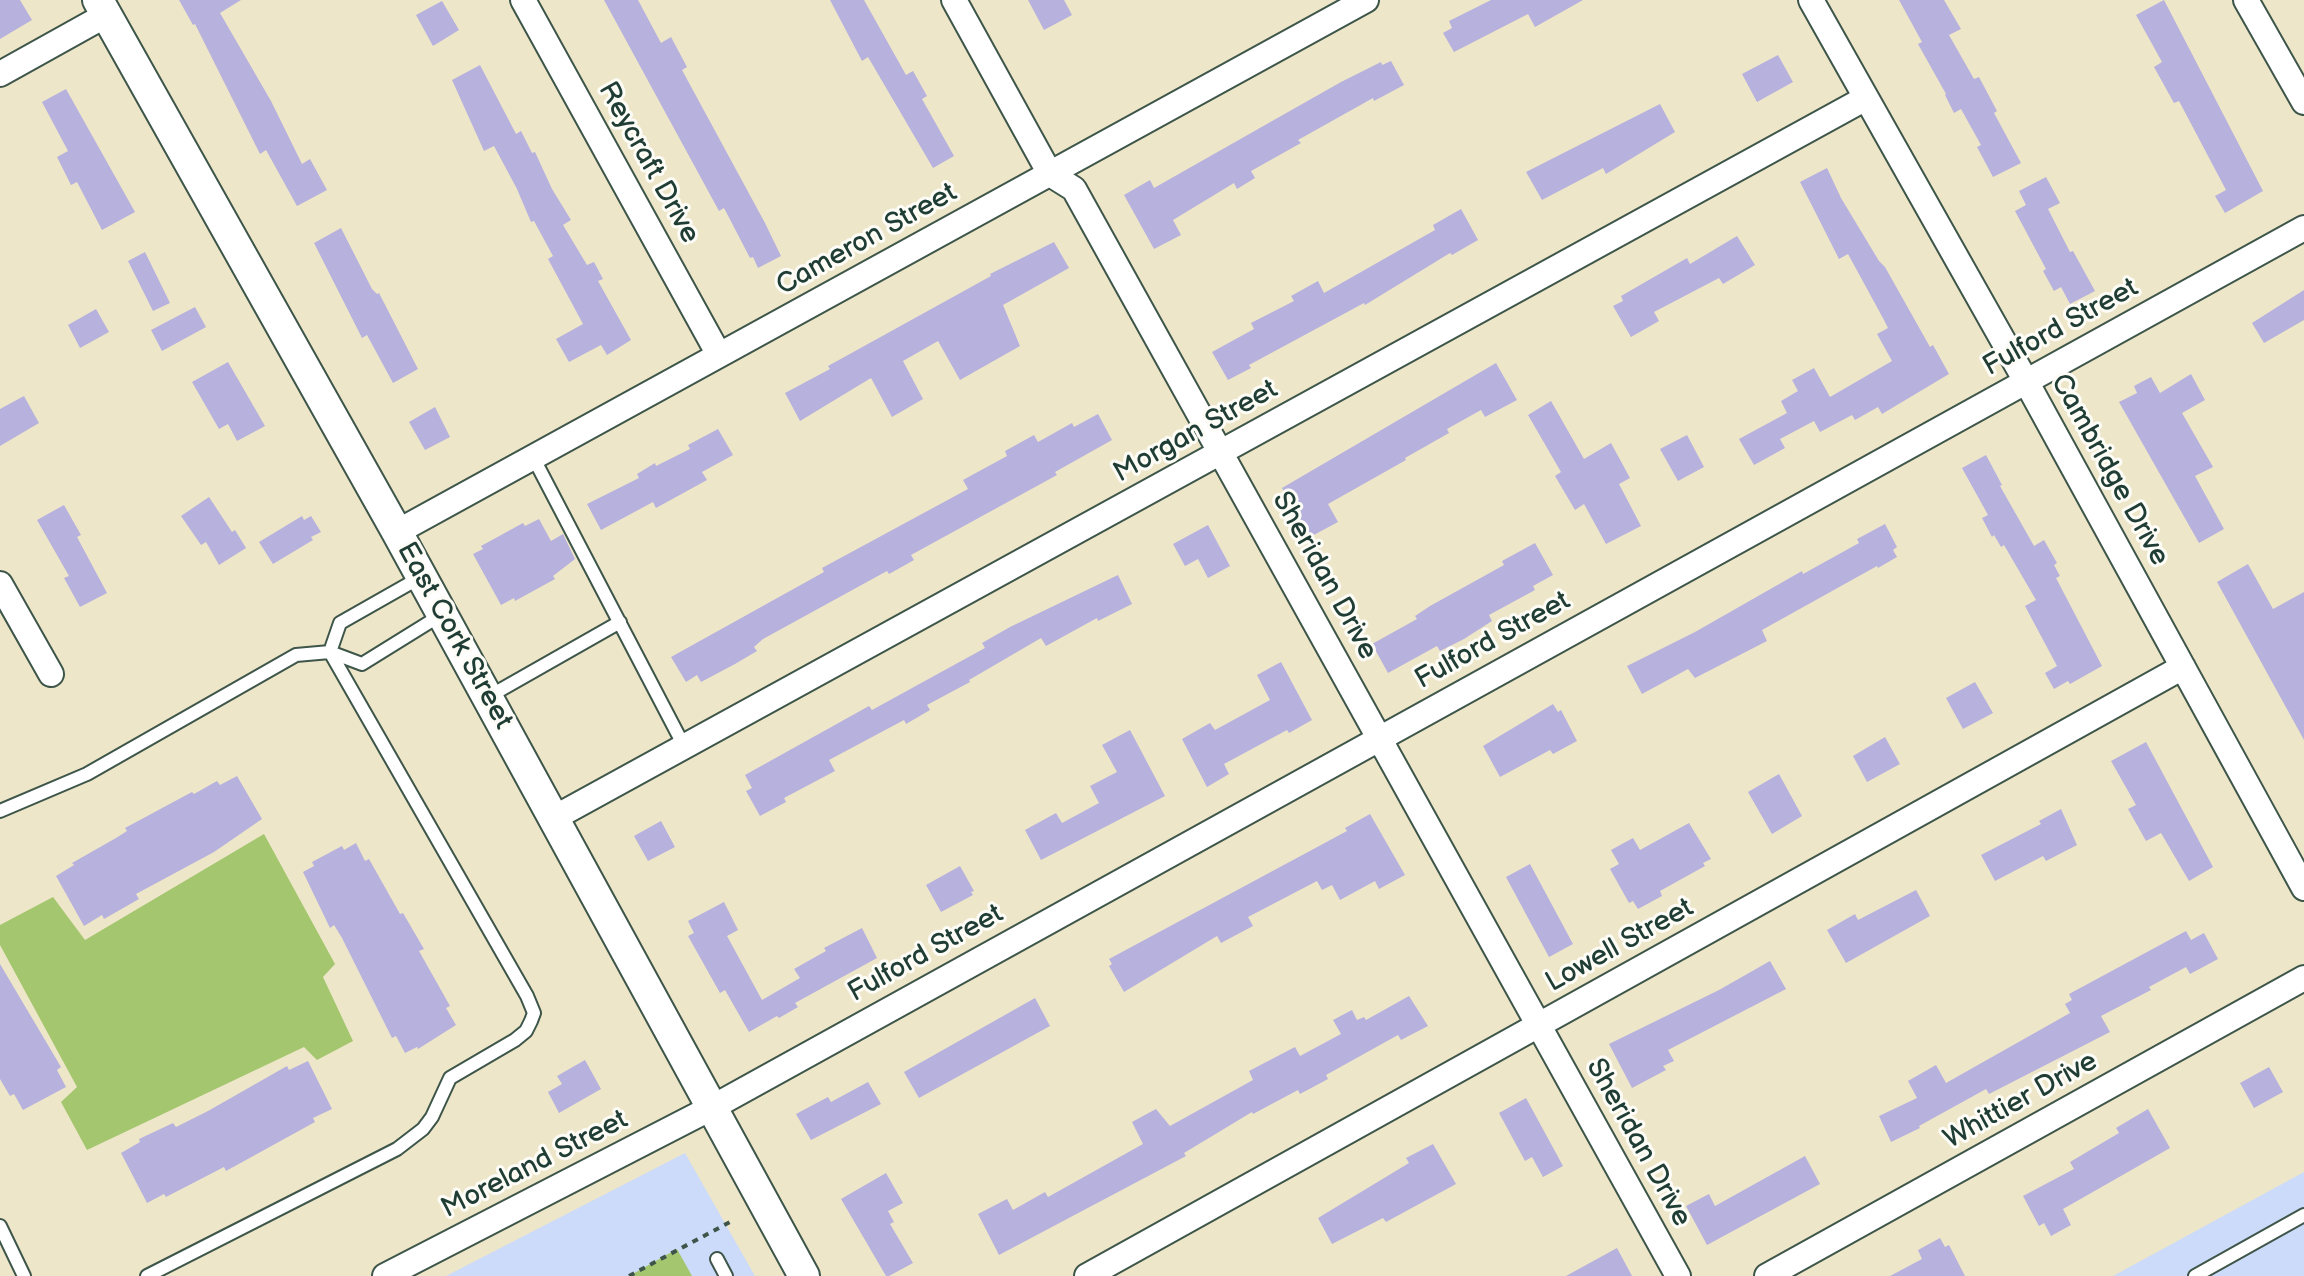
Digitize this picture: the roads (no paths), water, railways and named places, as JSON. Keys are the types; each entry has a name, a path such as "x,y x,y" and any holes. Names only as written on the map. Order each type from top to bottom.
{"street":[{"name":"Reycraft Drive","path":"523,0 719,355"},
{"name":"Sheridan Drive","path":"954,0 1050,174 1074,189 1678,1276"},
{"name":"Cameron Street","path":"397,532 1366,0"},
{"name":"Cambridge Drive","path":"1811,0 2027,383 2304,888"},
{"path":"2246,0 2304,102"},
{"path":"0,74 102,8"},
{"name":"East Cork Street","path":"102,8 397,532 804,1276"},
{"name":"Morgan Street","path":"554,818 1866,98"},
{"name":"Fulford Street","path":"713,1107 2304,228"},
{"path":"0,584 51,674"},
{"name":"Lowell Street","path":"1087,1276 2183,667"},
{"name":"Whittier Drive","path":"1767,1276 2304,978"},
{"name":"Moreland Street","path":"385,1276 713,1107"}],"lane":[{"path":"533,457 684,746"},
{"path":"147,1276 397,1149 423,1129 432,1117 450,1078 515,1040 526,1031 531,1021 534,1013 527,996 330,652 340,623 421,577"},
{"path":"0,811 87,774 296,655 330,652 362,664 441,615"},
{"path":"488,697 620,622"},
{"path":"2195,1276 2304,1215"},
{"path":"0,1226 24,1276"},
{"path":"717,1259 726,1276"}]}
